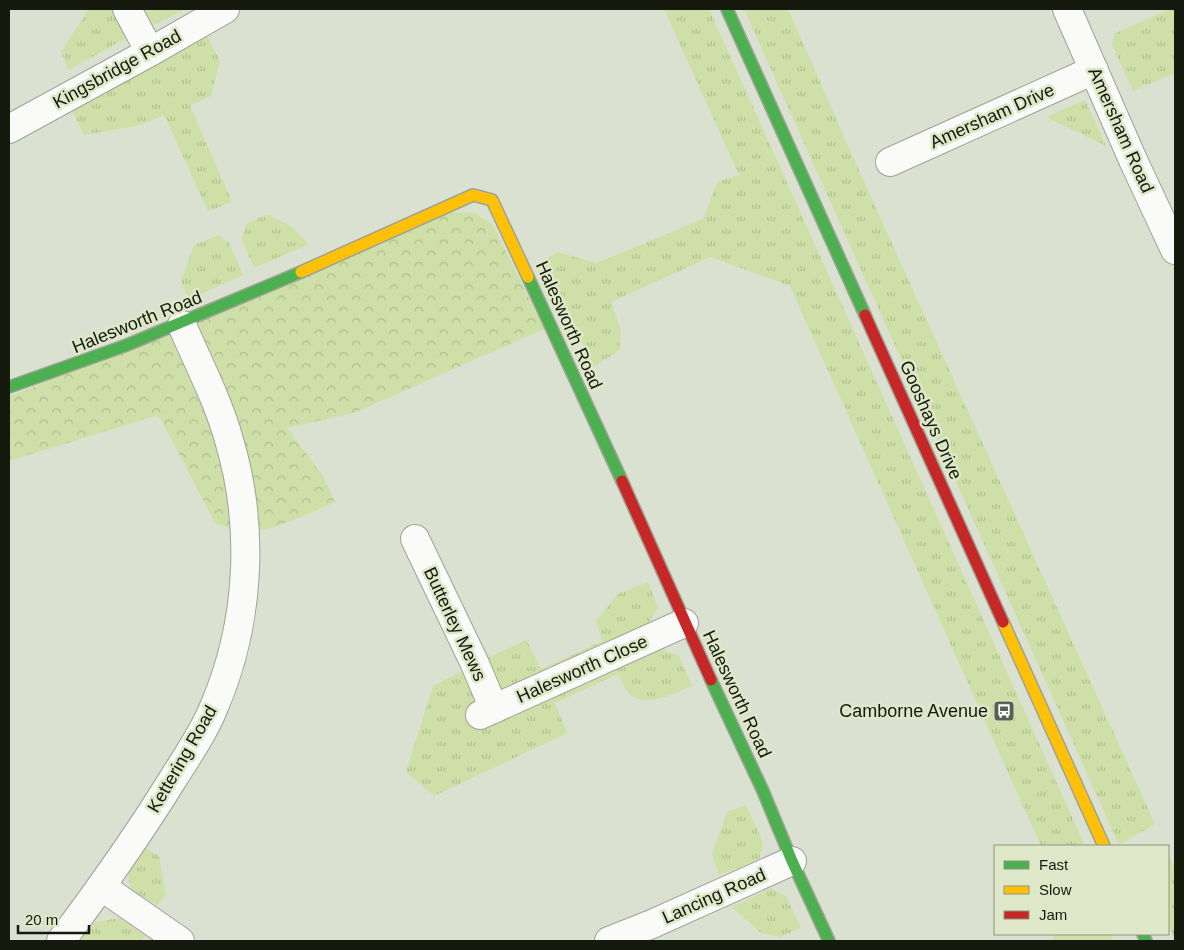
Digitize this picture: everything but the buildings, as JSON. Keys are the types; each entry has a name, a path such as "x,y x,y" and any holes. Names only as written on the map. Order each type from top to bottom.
{"street":[{"path":"127,9 150,52"},
{"name":"Kingsbridge Road","path":"9,129 225,9"},
{"name":"Gooshays Drive","path":"727,9 1104,845"},
{"name":"Amersham Road","path":"1067,9 1133,160 1175,250"},
{"name":"Amersham Drive","path":"890,162 1094,70"},
{"name":"Halesworth Road","path":"9,387 62,370 182,325 473,195 492,200 649,542 684,623 763,791 792,861 829,941"},
{"name":"Kettering Road","path":"61,941 102,887 145,824 203,730 224,682 242,610 246,574 246,545 236,467 221,414 182,325"},
{"name":"Butterley Mews","path":"415,539 474,664 487,712"},
{"name":"Halesworth Close","path":"487,712 684,623"},
{"name":"Lancing Road","path":"609,941 652,924 792,861"},
{"path":"102,887 180,941"}],"green space":[{"path":"87,9 113,9 128,37 69,70 61,52"},
{"path":"140,9 185,9 150,27"},
{"path":"664,9 709,9 1085,845 1041,845 790,286 710,257 611,302 621,330 620,350 593,367 543,262 557,252 597,263 703,219 717,182 739,175"},
{"path":"744,9 788,9 861,175 1155,824 1119,845"},
{"path":"1169,9 1175,9 1175,73 1133,91 1112,45 1114,34"},
{"path":"205,32 220,61 211,96 190,106 232,202 208,211 164,115 141,125 84,135 70,107"},
{"path":"1085,100 1106,146 1046,117"},
{"path":"449,212 475,213 493,225 544,329 354,413 287,428 323,476 335,502 291,521 256,531 238,530 215,523 161,419 155,416 9,461 9,397"},
{"path":"268,214 292,227 307,242 307,245 254,268 242,239 246,224"},
{"path":"219,235 229,243 243,275 188,298 181,281 194,245"},
{"path":"648,582 658,608 650,619 666,651 679,656 692,686 659,699 641,700 633,697 627,691 618,674 555,703 567,733 434,796 406,772 433,686 526,640 541,669 602,641 596,621 618,594"},
{"path":"746,805 763,843 759,860 719,875 712,854 727,812"},
{"path":"146,848 159,856 166,895 157,905 131,890 128,874"},
{"path":"1169,855 1175,869 1175,941 1169,927"},
{"path":"771,888 786,896 801,928 780,937 761,933 732,907"},
{"path":"120,918 145,936 141,941 81,941 95,922"},
{"path":"1054,935 1113,935 1110,941 1051,941"}],"traffic: fast":[{"path":"727,9 865,315"},
{"path":"9,387 127,345 301,272"},
{"path":"528,277 622,481"},
{"path":"711,680 763,791 792,861 829,941"},
{"path":"1143,935 1146,941"}],"traffic: slow":[{"path":"301,272 473,195 492,200 528,277"},
{"path":"1003,622 1104,845"}],"traffic: jam":[{"path":"865,315 1003,622"},
{"path":"622,481 711,680"}],"place":[{"name":"Camborne Avenue","path":"1004,711"}]}
